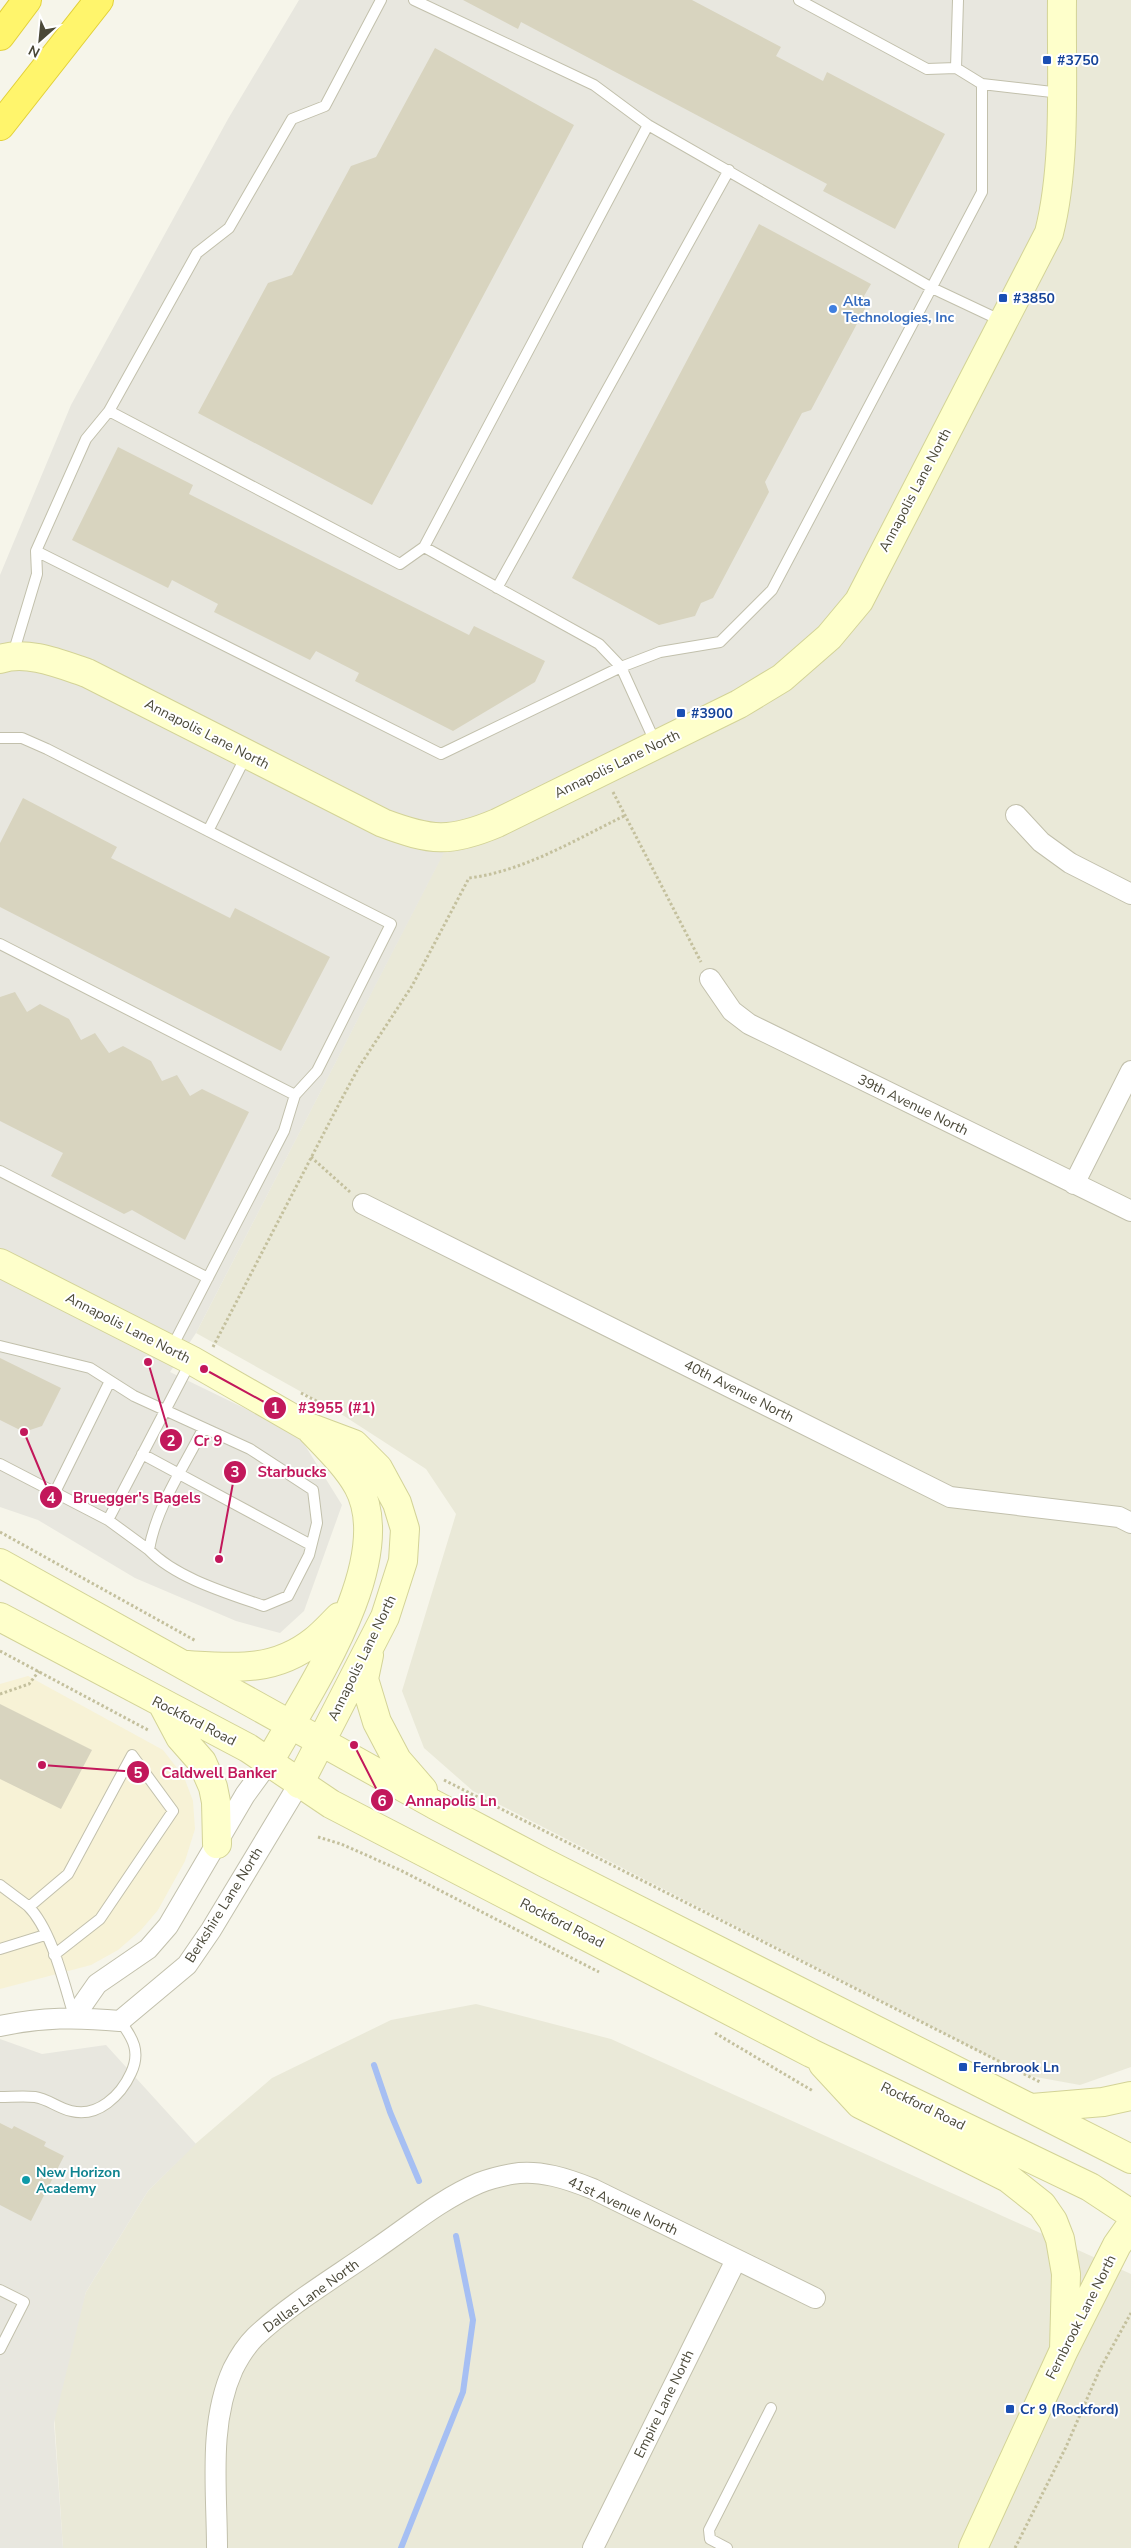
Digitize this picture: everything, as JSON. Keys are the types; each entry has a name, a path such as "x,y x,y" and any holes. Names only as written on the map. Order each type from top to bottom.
{"highway":[{"path":"0,36 27,0"},
{"path":"0,126 99,0"}],"main road":[{"name":"Annapolis Lane North","path":"6,657 52,662 86,673 384,823 409,832 450,838 472,834 498,823 739,704 782,678 815,650 840,625 859,601 1049,233 1055,209 1060,167 1062,0"},
{"name":"Annapolis Lane North","path":"0,1263 191,1353 306,1426 354,1444 378,1468 397,1503 405,1529 403,1561 385,1617 372,1636 299,1784"},
{"name":"Annapolis Lane North","path":"269,1762 331,1649 352,1606 364,1567 368,1533 365,1506 358,1486 338,1459 306,1426"},
{"path":"0,1563 435,1805 545,1863 1131,2159"},
{"path":"182,1665 246,1668 280,1660 316,1640 352,1606"},
{"name":"Rockford Road","path":"0,1617 163,1705 248,1748 331,1804 812,2052 1090,2187 1131,2214"},
{"path":"372,1636 364,1679 376,1719 397,1760 435,1805"},
{"path":"163,1705 180,1737 202,1762 213,1786 216,1802 217,1844"},
{"path":"812,2052 860,2104 1008,2178 1042,2205 1053,2221 1060,2239 1066,2274 1064,2350"},
{"path":"1032,2108 1103,2102 1131,2096"},
{"name":"Fernbrook Lane North","path":"973,2548 1064,2350 1117,2245 1131,2224"}],"street":[{"path":"1016,815 1041,842 1070,863 1131,894"},
{"name":"39th Avenue North","path":"710,979 732,1011 749,1024 1131,1211"},
{"path":"1074,1184 1131,1071"},
{"name":"40th Avenue North","path":"363,1204 950,1497 1119,1517 1131,1523"},
{"path":"74,2017 96,1984 148,1949 168,1926 245,1795 269,1762"},
{"name":"Berkshire Lane North","path":"120,2020 187,1965 211,1930 299,1784"},
{"path":"0,2026 33,2019 74,2017 120,2020"},
{"name":"41st Avenue North","path":"376,2249 448,2200 480,2183 514,2174 542,2174 568,2179 593,2188 815,2298"},
{"name":"Dallas Lane North","path":"217,2548 217,2434 222,2400 234,2367 253,2339 279,2316 376,2249"},
{"name":"Empire Lane North","path":"593,2548 736,2260"}],"lane":[{"path":"6,657 37,574 36,551 86,439 109,411 197,253 229,228 292,120 325,106 381,0"},
{"path":"414,0 594,85 648,125 932,288 1003,322"},
{"path":"799,0 927,69 956,68 982,84 1061,93"},
{"path":"956,1 956,68"},
{"path":"36,551 442,754 621,667 660,652 720,642 772,590 982,192 982,84"},
{"path":"109,411 400,564 424,547 648,125"},
{"path":"497,588 729,170"},
{"path":"424,547 599,644 621,667 656,745"},
{"path":"0,738 22,738 48,749 391,924 317,1071 295,1095 284,1131 208,1278 191,1353 164,1411 108,1520"},
{"path":"208,831 247,754"},
{"path":"0,944 295,1095"},
{"path":"0,1171 208,1278"},
{"path":"0,1346 90,1368 164,1411 250,1449 313,1490 317,1523 309,1555 288,1596 264,1606 213,1588 159,1561 149,1550 108,1520 0,1464"},
{"path":"55,1492 110,1381"},
{"path":"149,1550 151,1539 164,1505 204,1429"},
{"path":"142,1454 311,1545"},
{"path":"29,1907 68,1874 132,1755 173,1812 100,1919 54,1955"},
{"path":"0,1885 29,1907 46,1935 74,2017"},
{"path":"0,1949 46,1935"},
{"path":"0,2097 35,2097 71,2111 87,2112 110,2102 127,2083 135,2066 137,2051 133,2037 120,2020"},
{"path":"0,2290 24,2302 0,2349"},
{"path":"728,2548 710,2539 709,2530 771,2408"}],"path":[{"path":"602,772 710,979"},
{"path":"191,1353 311,1157 359,1068 412,986 469,878 499,873 528,862 624,816"},
{"path":"311,1157 363,1204"},
{"path":"0,1532 202,1644"},
{"path":"0,1651 152,1733"},
{"path":"0,1694 29,1684 39,1671"},
{"path":"439,1777 1043,2084"},
{"path":"318,1837 341,1844 400,1870 605,1976"},
{"path":"713,2031 815,2092"},
{"path":"1016,2548 1066,2447 1100,2368 1131,2313"}],"shaded area":[{"path":"299,0 1062,0 1057,201 859,601 815,650 451,839 196,1333 170,1372 298,1434 342,1505 304,1611 280,1633 236,1621 135,1578 38,1520 0,1507 0,575 71,405 228,119"},
{"path":"1062,0 1131,0 1131,2067 1080,2085 1025,2075 473,1791 424,1748 402,1691 456,1514 426,1469 341,1414 196,1333 451,838"},
{"path":"28,1676 163,1750 184,1777 193,1801 195,1829 185,1861 158,1910 141,1930 118,1950 91,1965 0,1989 0,1684"},
{"path":"476,2004 611,2039 1131,2274 1131,2548 63,2548 53,2398 86,2292 148,2191 194,2145 272,2078 391,2020"},
{"path":"0,2039 42,2054 106,2045 196,2144 148,2191 86,2292 54,2423 63,2548 0,2548"}],"building":[{"path":"463,0 692,0 781,47 776,56 823,81 827,72 945,134 895,229 823,191 827,184 521,22 518,29"},
{"path":"435,48 574,125 372,505 198,413 268,283 292,275 351,166 376,157"},
{"path":"759,224 871,284 864,296 867,305 811,410 802,413 765,482 769,492 713,598 701,603 695,616 659,625 572,578"},
{"path":"118,447 193,485 189,494 469,635 474,626 545,661 535,682 453,731 355,681 359,673 316,651 310,660 214,612 218,604 172,580 168,588 72,540"},
{"path":"23,798 117,847 111,858 230,918 235,908 330,957 281,1051 0,907 0,843"},
{"path":"15,992 27,1012 40,1004 69,1019 81,1040 95,1033 109,1053 123,1046 151,1061 162,1081 177,1075 190,1096 202,1089 249,1112 185,1240 132,1210 124,1214 51,1176 63,1153 0,1121 0,997"},
{"path":"0,1358 61,1388 42,1426 24,1432 0,1420"},
{"path":"0,1704 92,1750 61,1809 0,1779"},
{"name":"New Horizon Academy","path":"0,2123 12,2129 14,2126 46,2142 44,2146 64,2156 31,2221 0,2205"}],"waterway":[{"path":"374,2065 390,2112 419,2181"},
{"path":"401,2548 463,2392 473,2320 456,2236"}],"place":[{"name":"#3750","path":"1047,60"},
{"name":"#3850","path":"1003,298"},
{"name":"Alta Technologies, Inc","path":"833,309"},
{"name":"#3900","path":"681,713"},
{"name":"Cr 9","path":"148,1362"},
{"name":"#3955 (#1)","path":"204,1369"},
{"name":"Bruegger's Bagels","path":"24,1432"},
{"name":"Starbucks","path":"219,1559"},
{"name":"Annapolis Ln","path":"354,1745"},
{"name":"Caldwell Banker","path":"42,1765"},
{"name":"Fernbrook Ln","path":"963,2067"},
{"name":"New Horizon Academy","path":"26,2180"},
{"name":"Cr 9 (Rockford)","path":"1010,2409"}]}
